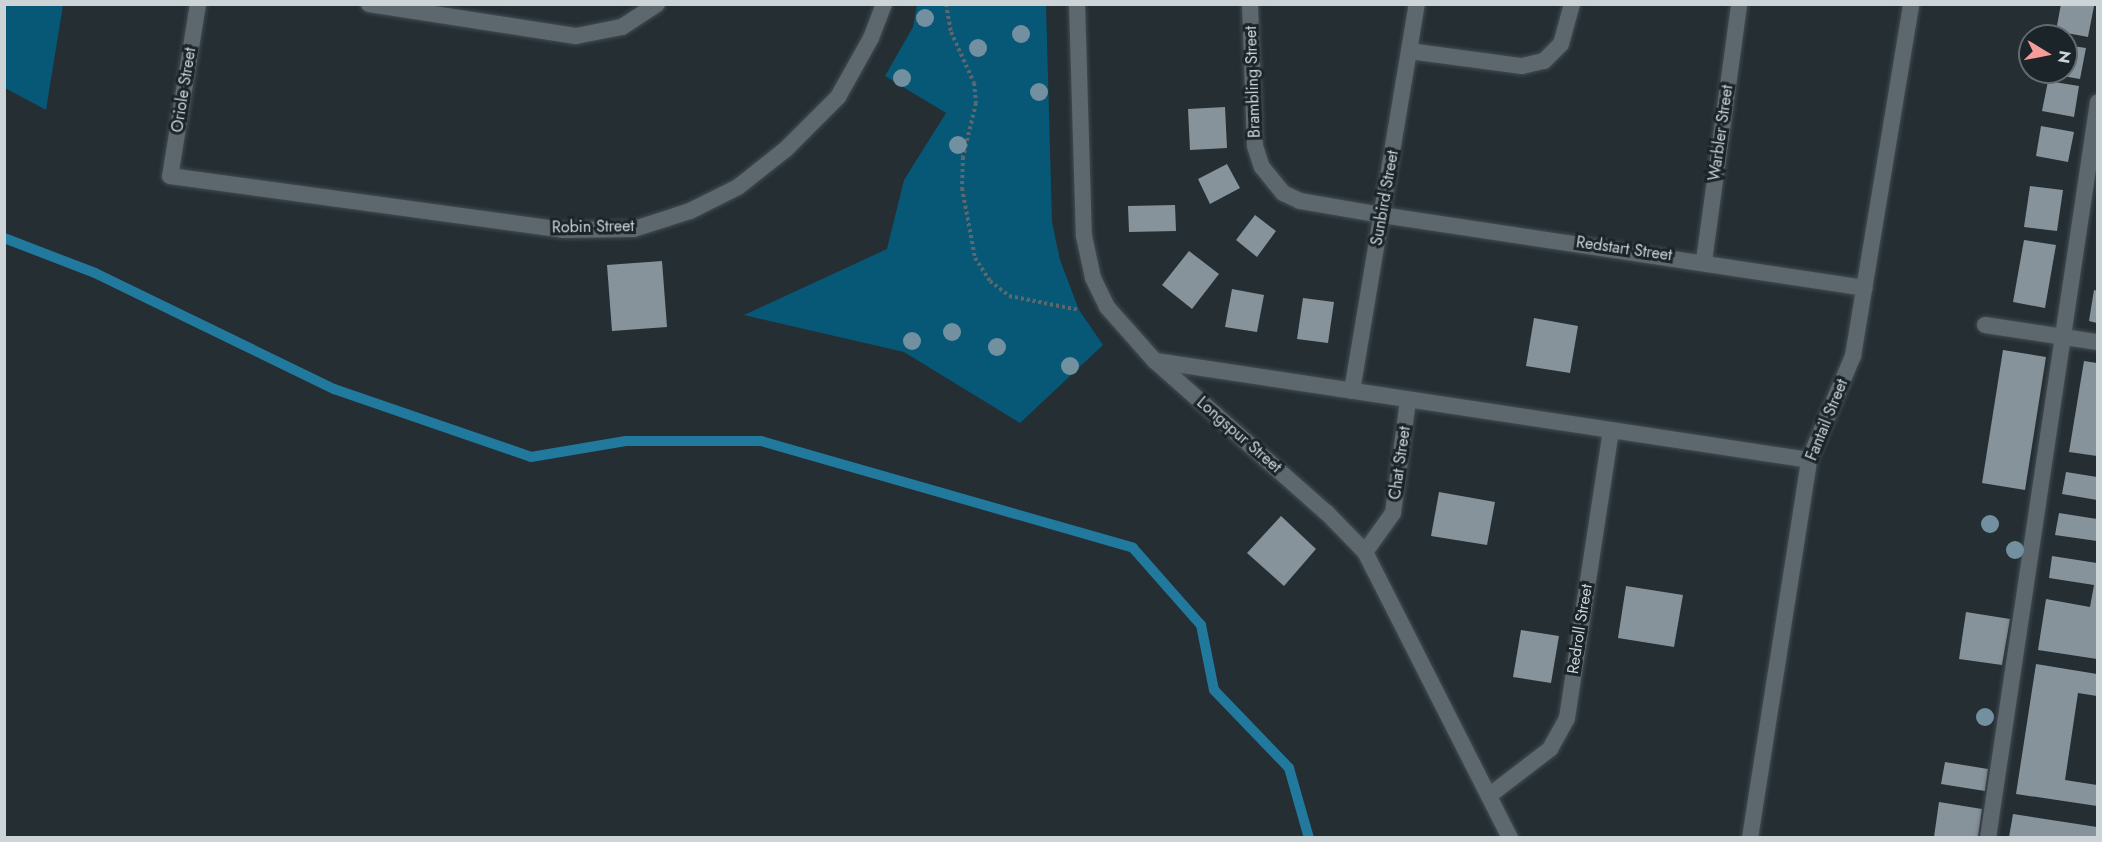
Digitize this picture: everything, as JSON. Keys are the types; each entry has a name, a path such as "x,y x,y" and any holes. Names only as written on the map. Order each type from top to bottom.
{"street":[{"name":"Oriole Street","path":"170,176 198,4"},
{"path":"369,4 576,36 622,27 657,4"},
{"name":"Robin Street","path":"170,176 563,230 634,229 690,211 738,187 786,149 838,97 871,38 884,4"},
{"name":"Longspur Street","path":"1077,4 1084,236 1093,278 1107,307 1155,361 1327,513 1365,552 1510,837"},
{"name":"Brambling Street","path":"1250,4 1255,146 1262,167 1283,193 1300,201 1382,215"},
{"name":"Sunbird Street","path":"1352,391 1417,4"},
{"path":"1409,51 1522,66 1544,61 1561,44 1572,4"},
{"name":"Warbler Street","path":"1704,261 1739,4"},
{"name":"Fantail Street","path":"1750,837 1809,460 1852,356 1911,4"},
{"path":"1988,837 2064,337 2097,102"},
{"name":"Redstart Street","path":"1382,215 1704,261 1865,288"},
{"path":"1985,325 2097,342"},
{"path":"1155,361 1809,460"},
{"name":"Chat Street","path":"1365,552 1393,513 1408,401"},
{"name":"Redroll Street","path":"1490,795 1550,749 1567,718 1611,430"}],"path":[{"path":"946,4 951,32 974,82 976,103 963,157 962,188 975,258 990,281 1009,296 1079,310 1107,307"}],"shaded area":[{"path":"4,5 63,5 46,110 5,88"},
{"path":"917,5 1046,5 1052,222 1060,260 1079,310 1103,345 1020,423 904,352 744,315 887,249 904,180 946,113 885,76 913,27"}],"building":[{"path":"2061,4 2094,6 2088,37 2078,35 2078,24 2057,24"},
{"path":"2078,47 2086,48 2080,79 2078,79"},
{"path":"2047,84 2079,86 2074,117 2042,111"},
{"path":"1225,107 1227,148 1190,150 1188,109"},
{"path":"2041,126 2074,132 2068,162 2036,156"},
{"path":"1227,164 1240,188 1210,204 1198,179"},
{"path":"2030,186 2063,190 2057,231 2024,227"},
{"path":"1175,205 1176,231 1129,232 1128,206"},
{"path":"1255,215 1276,231 1257,257 1236,240"},
{"path":"2024,240 2056,245 2045,308 2013,302"},
{"path":"1189,251 1219,274 1192,309 1162,285"},
{"path":"662,261 667,327 612,331 607,265"},
{"path":"1232,289 1264,295 1257,332 1225,327"},
{"path":"2094,290 2097,291 2097,323 2089,321"},
{"path":"1303,298 1334,302 1328,343 1297,339"},
{"path":"1534,318 1578,326 1570,373 1526,366"},
{"path":"2003,350 2046,357 2025,490 1982,483"},
{"path":"2084,361 2097,363 2097,456 2069,452"},
{"path":"2066,472 2097,477 2097,500 2062,494"},
{"path":"1439,492 1495,502 1487,545 1431,536"},
{"path":"2059,513 2097,519 2097,541 2055,535"},
{"path":"1281,516 1316,549 1284,586 1247,553"},
{"path":"2052,556 2097,563 2097,659 2038,650 2046,599 2090,607 2094,585 2049,578"},
{"path":"1626,586 1683,595 1674,647 1618,638"},
{"path":"1966,612 2010,619 2002,665 1959,659"},
{"path":"1521,630 1559,636 1551,683 1513,677"},
{"path":"2036,664 2097,674 2097,696 2078,693 2065,780 2097,785 2097,806 2016,794"},
{"path":"1945,762 1988,769 1985,791 1941,784"},
{"path":"1939,802 1982,809 1978,837 1934,837"},
{"path":"2013,814 2097,827 2097,837 2009,837"}],"waterway":[{"path":"4,238 95,273 334,389 531,457 626,441 761,441 1133,548 1201,625 1214,690 1289,768 1309,838"}]}
